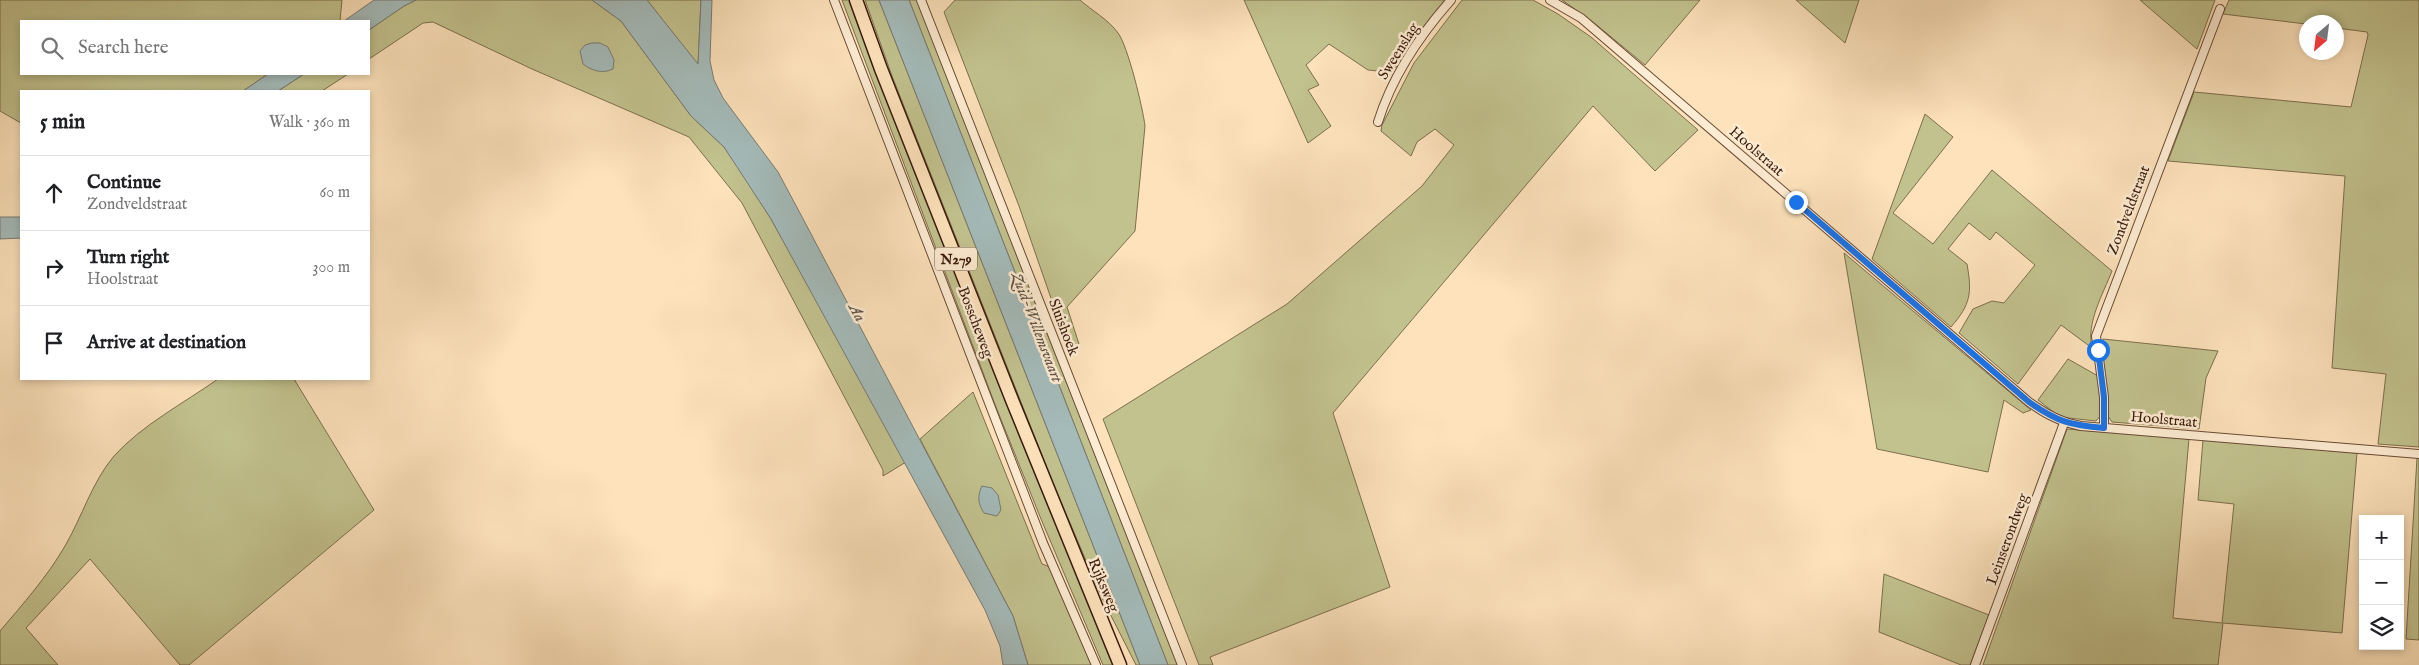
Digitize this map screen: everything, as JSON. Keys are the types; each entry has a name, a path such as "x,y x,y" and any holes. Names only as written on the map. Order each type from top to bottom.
{"main road":[{"name":"Bosscheweg","path":"856,0 881,69 1059,518"},
{"name":"Rijksweg","path":"1059,518 1120,665"}],"street":[{"name":"Bosscheweg","path":"834,0 1044,543 1096,665"},
{"name":"Sluishoek","path":"921,0 1182,665"},
{"name":"Sweenslag","path":"1378,122 1394,81 1437,15 1451,0"},
{"name":"Hoolstraat","path":"1550,0 1581,18 2029,402 2064,423 2104,428 2419,454"},
{"name":"Zondveldstraat","path":"2104,428 2104,397 2096,336 2220,9"},
{"name":"Leinserondweg","path":"1975,665 2064,423"}],"green space":[{"path":"0,0 342,0 340,20 20,20 20,75 267,75 244,90 20,90 20,122 0,111"},
{"path":"416,0 592,0 621,21 691,116 724,147 741,172 771,219 906,462 883,476 883,470 742,203 689,137 532,69 433,22 423,23 370,58 370,29"},
{"path":"647,0 701,0 698,65"},
{"path":"842,0 852,0 1115,665 1103,665 1041,519 996,407"},
{"path":"865,0 879,0 1140,665 1136,665 1102,598 1055,488 892,76"},
{"path":"909,0 918,0 1179,665 1168,665"},
{"path":"955,0 1080,0 1114,28 1122,40 1126,51 1145,126 1135,231 1067,307 1079,344 1070,353 1019,206 944,12"},
{"path":"1244,0 1447,0 1399,65 1387,72 1368,70 1329,44 1306,65 1319,85 1308,90 1331,126 1308,143"},
{"path":"1462,0 1533,0 1558,14 1591,37 1698,130 1655,171 1593,106 1333,413 1390,587 1210,657 1213,665 1199,665 1103,419 1287,304 1422,186 1454,145 1435,129 1417,142 1411,156 1381,131 1382,125 1414,63"},
{"path":"1562,0 1700,0 1645,65 1593,22"},
{"path":"1796,0 1859,0 1845,43"},
{"path":"2140,0 2215,0 2197,49"},
{"path":"2229,0 2419,0 2419,447 2378,444 2386,374 2332,368 2345,176 2168,161 2194,92 2351,107 2368,35 2367,32 2344,29 2344,15 2299,15 2299,23 2223,14"},
{"path":"302,75 346,75 324,90 280,90"},
{"path":"1925,114 1953,137 1893,213 1933,244 1992,170 2112,271 2093,319 2091,329 2092,348 2061,325 2018,384 1959,333 1973,309 1992,301 2004,303 2035,265 1996,232 1990,240 1969,223 1948,249 1967,264 1969,283 1966,305 1951,327 1872,259"},
{"path":"1844,253 2031,410 2023,413 2004,400 1988,472 1877,449"},
{"path":"2103,339 2218,351 2206,378 2199,429 2112,422 2108,416 2101,351"},
{"path":"2068,359 2098,376 2101,415 2096,421 2060,417 2038,400"},
{"path":"216,380 295,380 374,510 189,665 180,665 90,559 26,628 58,665 0,665 0,631 58,557 106,466 125,445 150,424"},
{"path":"973,392 1042,564 1050,567 1096,665 1028,665 1013,616 920,439"},
{"path":"2067,429 2189,439 2173,618 2222,623 2234,504 2198,500 2203,440 2357,453 2342,633 2223,623 2218,665 1983,665"},
{"path":"2417,458 2419,458 2419,640 2406,639"},
{"path":"1884,574 1989,615 1970,665 1961,665 1879,632"}],"water":[{"path":"374,0 416,0 370,29 370,20 345,20"},
{"path":"592,0 647,0 698,64 701,0 712,0 710,61 714,80 723,98 778,172 1013,616 1028,665 1003,665 1000,646 985,610 771,219 724,147 691,116 621,21"},
{"path":"879,0 909,0 1168,665 1140,665"},
{"path":"600,43 608,47 614,60 613,69 598,71 583,64 580,51 585,45"},
{"path":"267,75 302,75 280,90 244,90"},
{"path":"0,217 20,217 20,238 0,239"},
{"path":"982,486 992,488 998,495 1001,510 997,516 984,513 982,510 979,497"}],"route":[{"path":"1796,202 2029,402 2064,423 2104,428 2104,397 2098,350"}],"water label":[{"name":"Aa","path":"858,312"},
{"name":"Zuid-Willemsvaart","path":"1038,327"}]}
